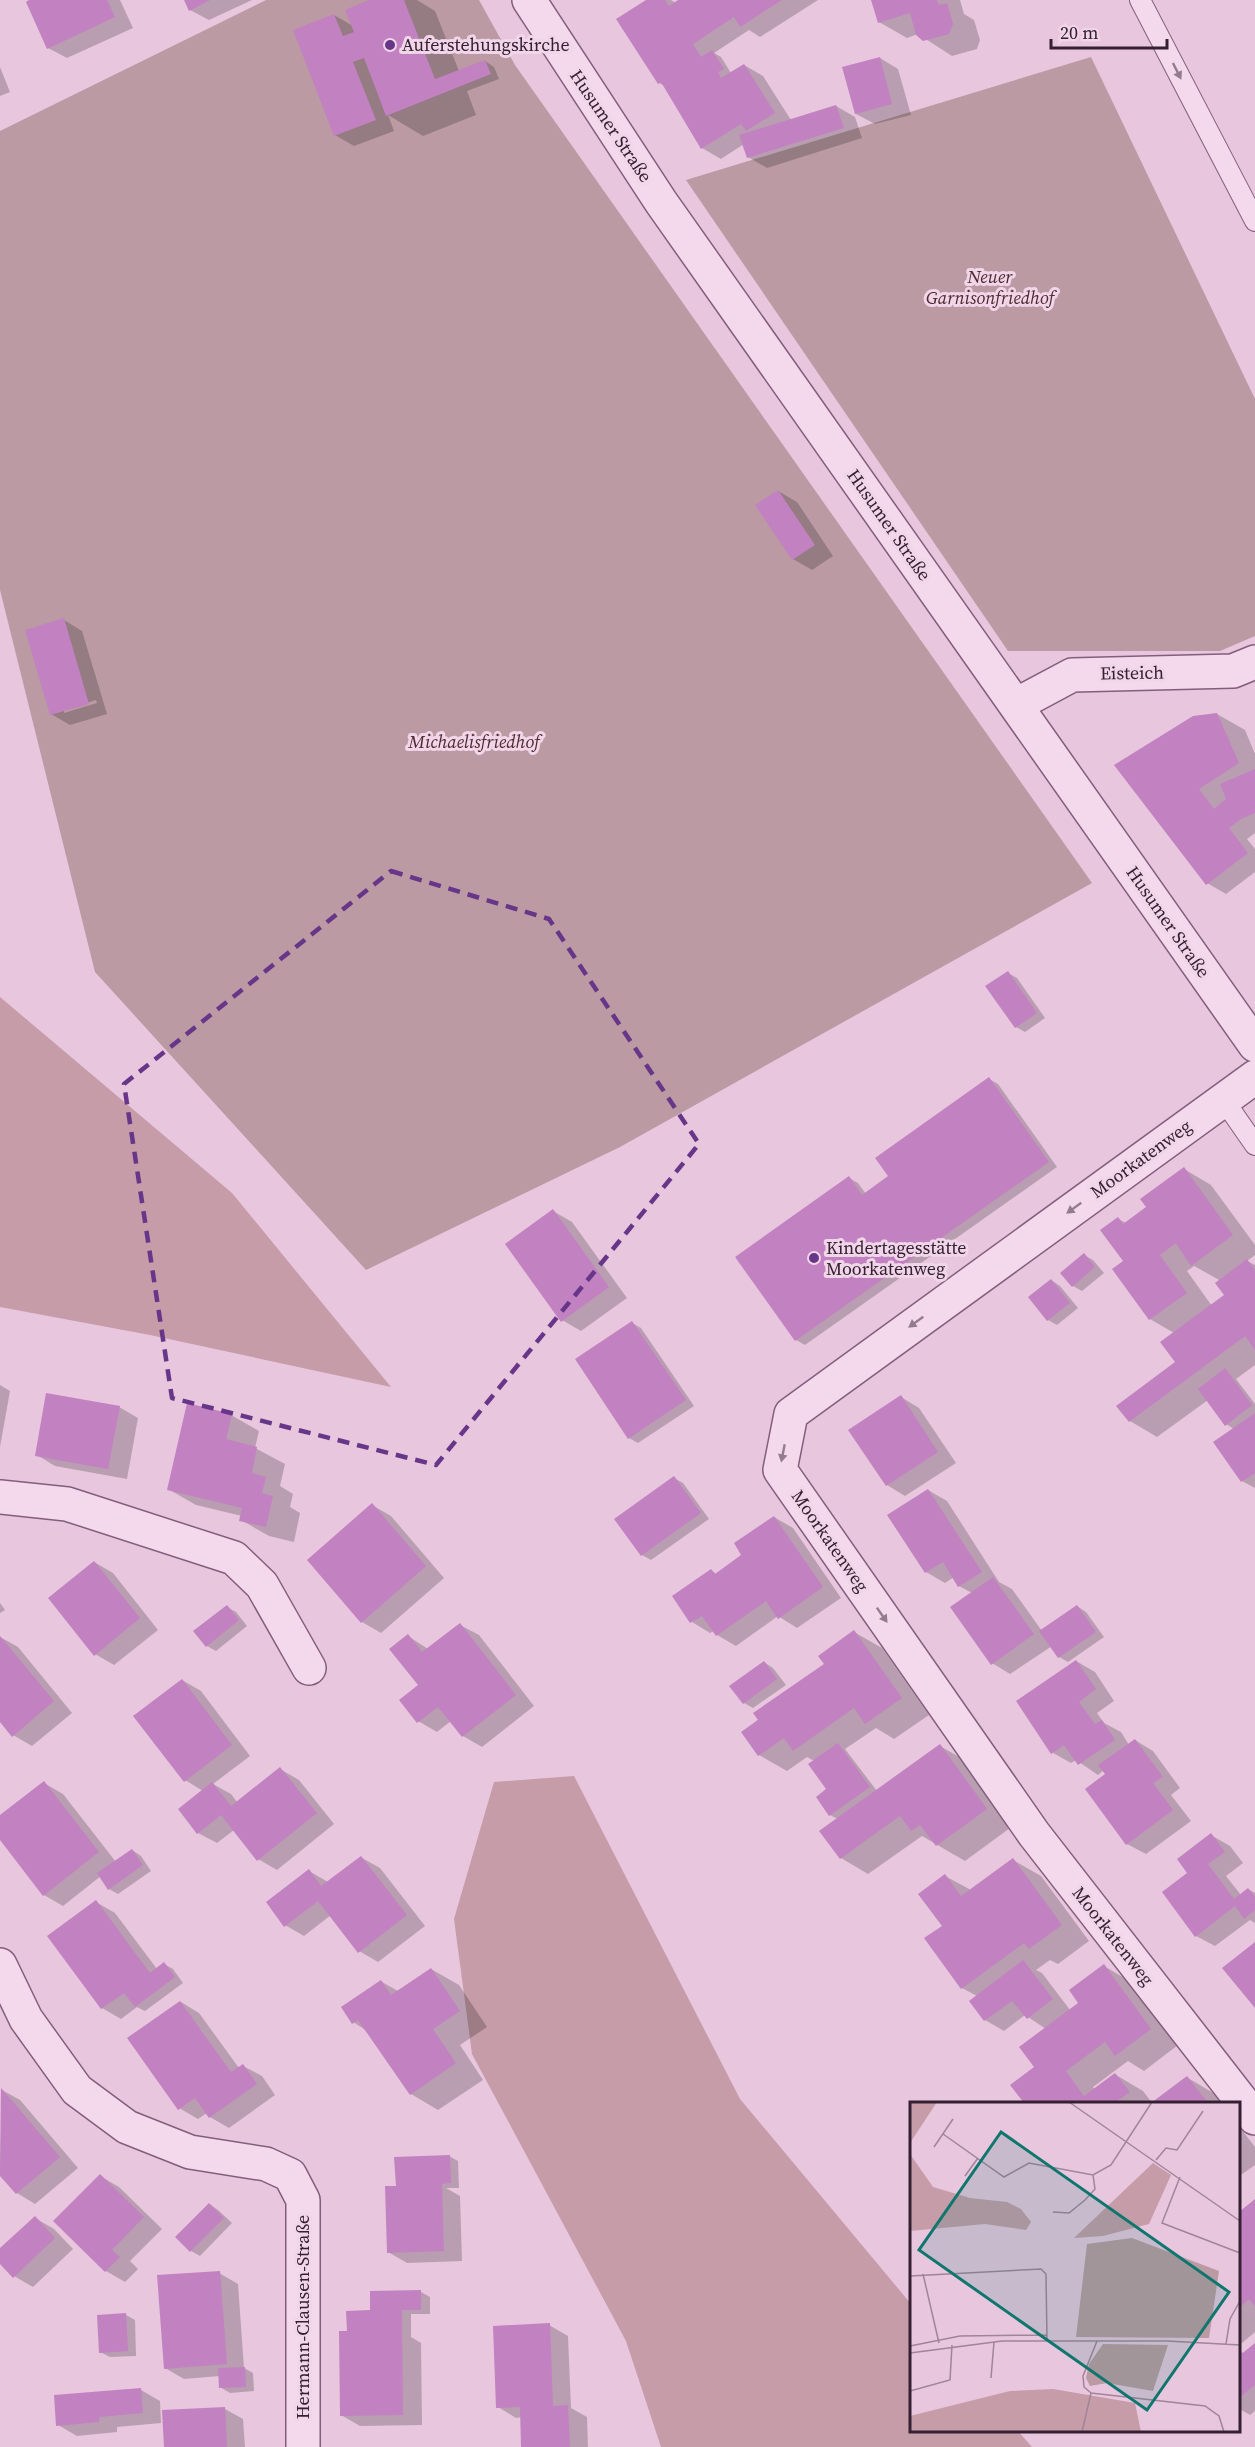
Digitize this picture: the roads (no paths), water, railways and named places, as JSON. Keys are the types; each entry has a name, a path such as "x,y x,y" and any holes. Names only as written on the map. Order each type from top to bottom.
{"street":[{"name":"Husumer Straße","path":"529,0 662,202 1255,1045"},
{"name":"Eisteich","path":"1016,705 1072,675 1233,670 1255,662"},
{"name":"Moorkatenweg","path":"1255,1077 791,1414 780,1470 1034,1833 1255,2118"},
{"path":"0,1497 67,1504 234,1557 262,1585 309,1668"},
{"name":"Hermann-Clausen-Straße","path":"0,1965 26,2019 77,2090 127,2127 190,2152 266,2164 290,2175 303,2200 303,2447"}],"lane":[{"path":"1140,0 1255,221"},
{"path":"1223,1099 1255,1145"}],"place":[{"name":"Auferstehungskirche","path":"390,45"},
{"name":"Kindertagesstätte Moorkatenweg","path":"814,1258"}],"park label":[{"name":"Neuer Garnisonfriedhof","path":"990,287"},
{"name":"Michaelisfriedhof","path":"474,742"}]}
